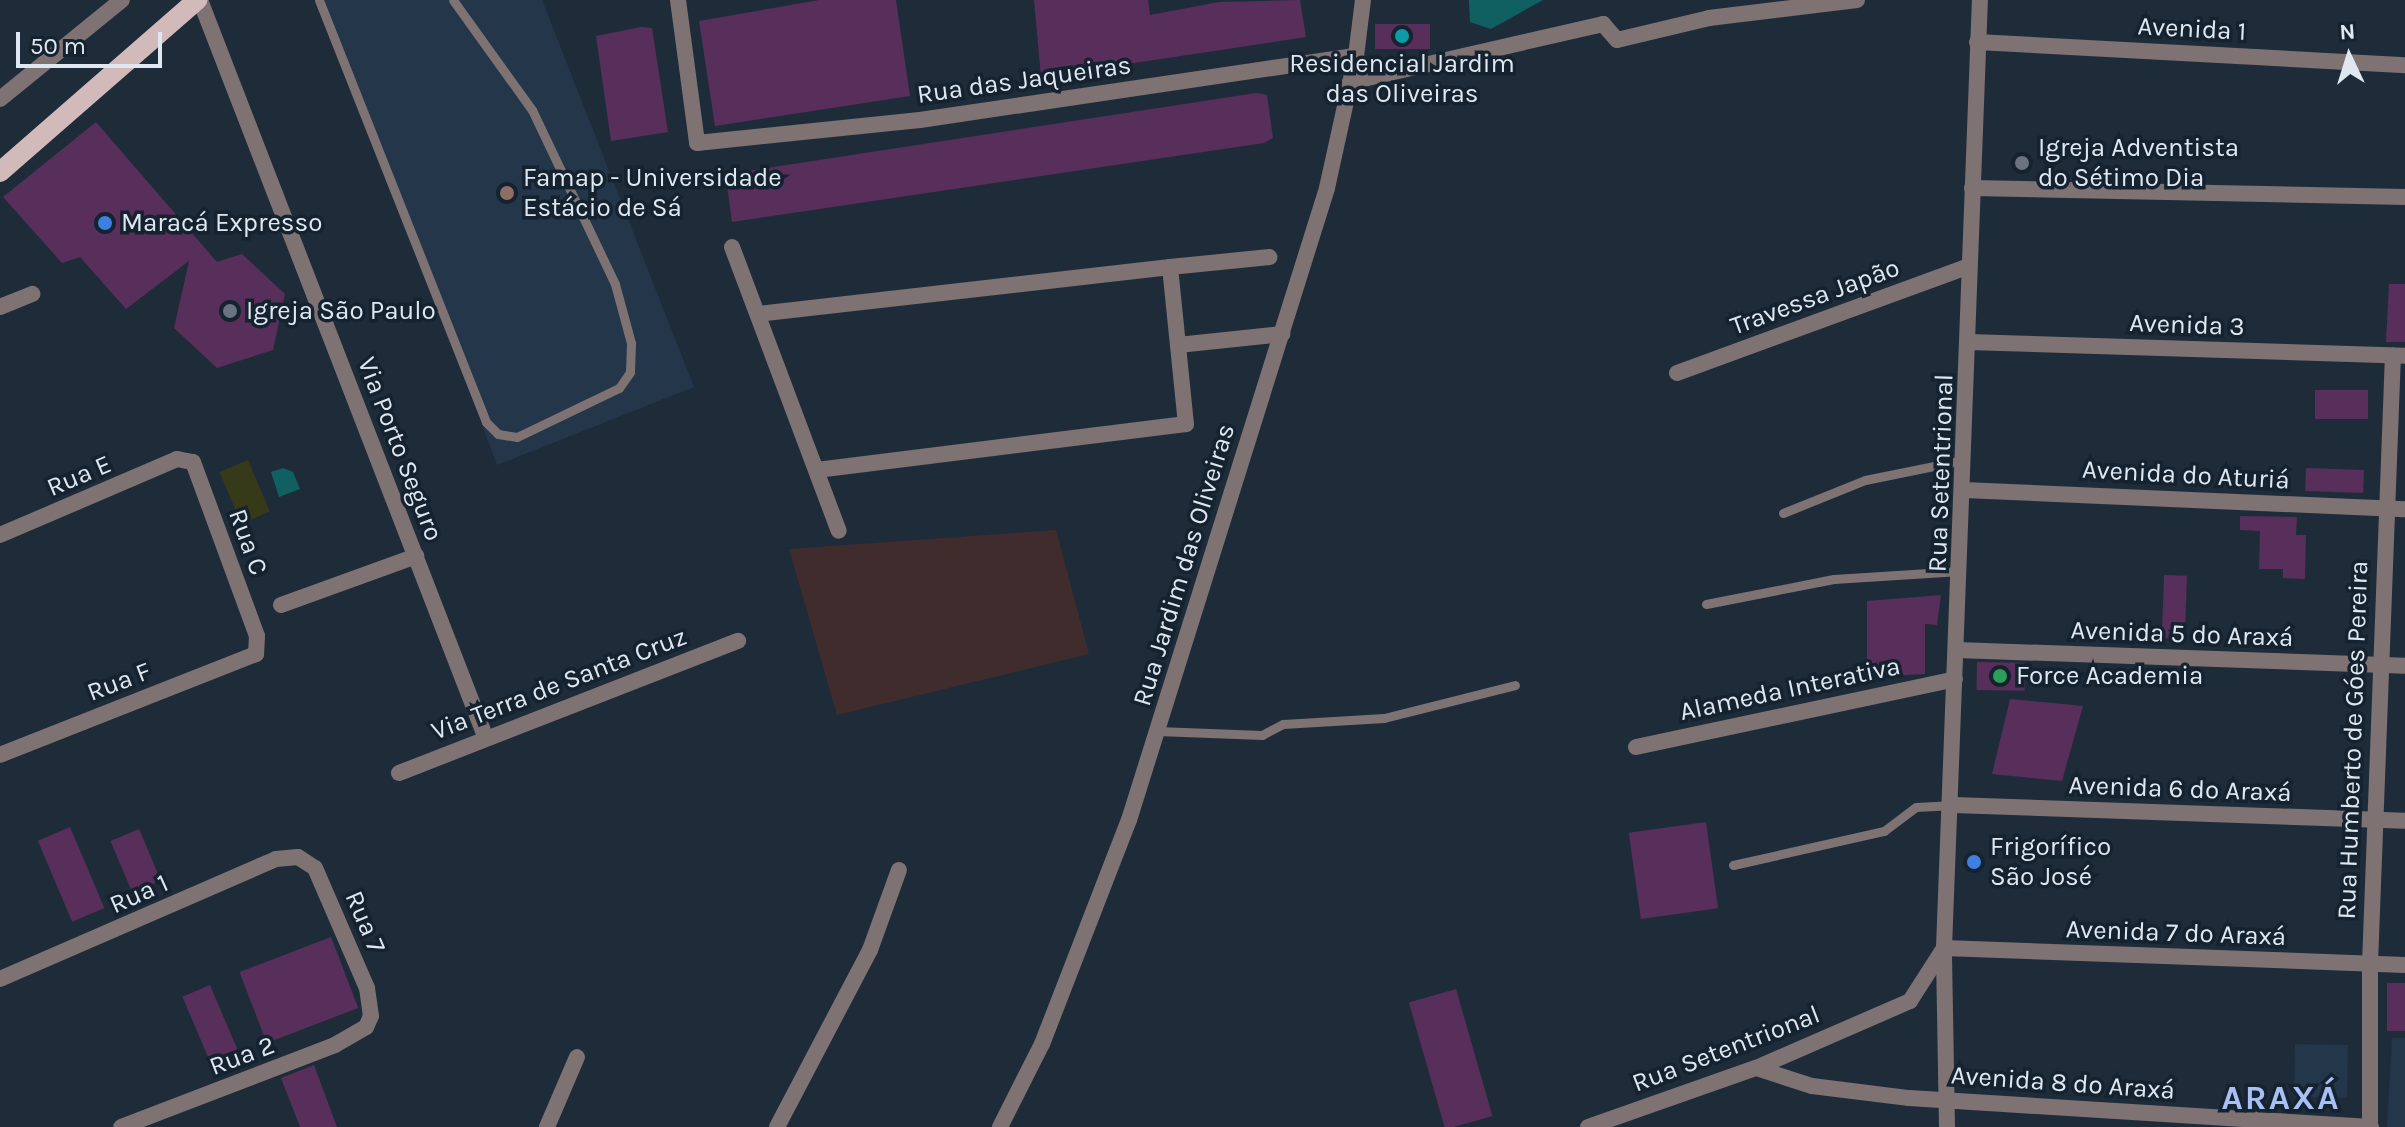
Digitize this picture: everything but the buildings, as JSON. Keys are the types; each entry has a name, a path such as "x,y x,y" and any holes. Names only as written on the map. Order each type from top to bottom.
{"main road":[{"path":"0,172 198,0"}],"street":[{"path":"0,99 122,0"},
{"name":"Via Porto Seguro","path":"198,0 485,736"},
{"name":"Rua das Jaqueiras","path":"678,0 697,143 920,120 1356,56"},
{"name":"Rua Jardim das Oliveiras","path":"1000,1127 1042,1044 1093,915 1157,731 1327,188 1356,56 1363,0"},
{"path":"1350,82 1603,24 1617,40 1709,18 1857,0"},
{"name":"Rua Setentrional","path":"1947,1127 1944,948 1962,571 1969,266 1980,0"},
{"name":"Avenida 1","path":"1977,42 2405,65"},
{"path":"1972,188 2405,197"},
{"path":"732,247 819,470 839,531"},
{"path":"758,314 1270,257"},
{"name":"Travessa Japão","path":"1677,373 1969,266"},
{"path":"819,470 1186,424 1170,267"},
{"path":"0,307 32,294"},
{"path":"1178,345 1282,334"},
{"name":"Avenida 3","path":"1968,342 2399,356"},
{"name":"Rua Humberto de Góes Pereira","path":"2370,1127 2370,964 2379,665 2385,508 2399,356"},
{"name":"Rua E","path":"0,535 177,459"},
{"name":"Rua C","path":"177,459 193,462 257,636 256,654"},
{"name":"Avenida do Aturiá","path":"1964,490 2405,509"},
{"path":"281,605 416,556"},
{"name":"Via Terra de Santa Cruz","path":"399,773 485,736 738,641"},
{"name":"Avenida 5 do Araxá","path":"1957,650 2405,666"},
{"name":"Rua F","path":"1,751 256,654"},
{"name":"Alameda Interativa","path":"1636,747 1955,679"},
{"name":"Avenida 6 do Araxá","path":"1953,805 2405,821"},
{"name":"Rua 1","path":"0,979 276,859 298,857"},
{"name":"Rua 7","path":"298,857 315,868 336,912 367,988 371,1016"},
{"path":"777,1127 870,950 899,870"},
{"name":"Rua Setentrional","path":"1588,1127 1756,1068 1910,1001 1944,948"},
{"name":"Avenida 7 do Araxá","path":"1944,948 2405,965"},
{"name":"Rua 2","path":"121,1127 335,1045 360,1032 371,1016"},
{"path":"547,1127 577,1057"},
{"name":"Avenida 8 do Araxá","path":"1756,1068 1829,1089 1948,1100 2370,1127"}],"lane":[{"path":"319,0 486,422 498,434 517,437 619,388 630,372 631,343 615,284 532,110 453,0"},
{"path":"1783,513 1865,480 1965,460"},
{"path":"1706,604 1834,579 1962,571"},
{"path":"1157,731 1262,735 1283,724 1384,718 1515,685"},
{"path":"1733,865 1884,831 1916,807 1953,805"}],"shaded area":[{"name":"Famap - Universidade Estácio de Sá","path":"324,0 542,0 694,387 497,465"},
{"path":"1469,0 1543,0 1491,29 1470,22"},
{"path":"248,460 270,512 241,524 219,472"},
{"path":"283,468 293,472 300,489 279,497 271,472"},
{"path":"1056,530 1089,654 837,715 789,549"},
{"path":"2392,1038 2405,1038 2405,1127 2387,1127"},
{"path":"2295,1044 2348,1045 2347,1098 2294,1097"}],"place":[{"name":"Residencial Jardim das Oliveiras","path":"1402,36"},
{"name":"Igreja Adventista do Sétimo Dia","path":"2022,163"},
{"name":"Famap - Universidade Estácio de Sá","path":"507,193"},
{"name":"Maracá Expresso","path":"105,223"},
{"name":"Igreja São Paulo","path":"230,311"},
{"name":"Force Academia","path":"2000,676"},
{"name":"Frigorífico São José","path":"1974,862"}],"district":[{"name":"ARAXÁ","path":"2281,1099"}]}
